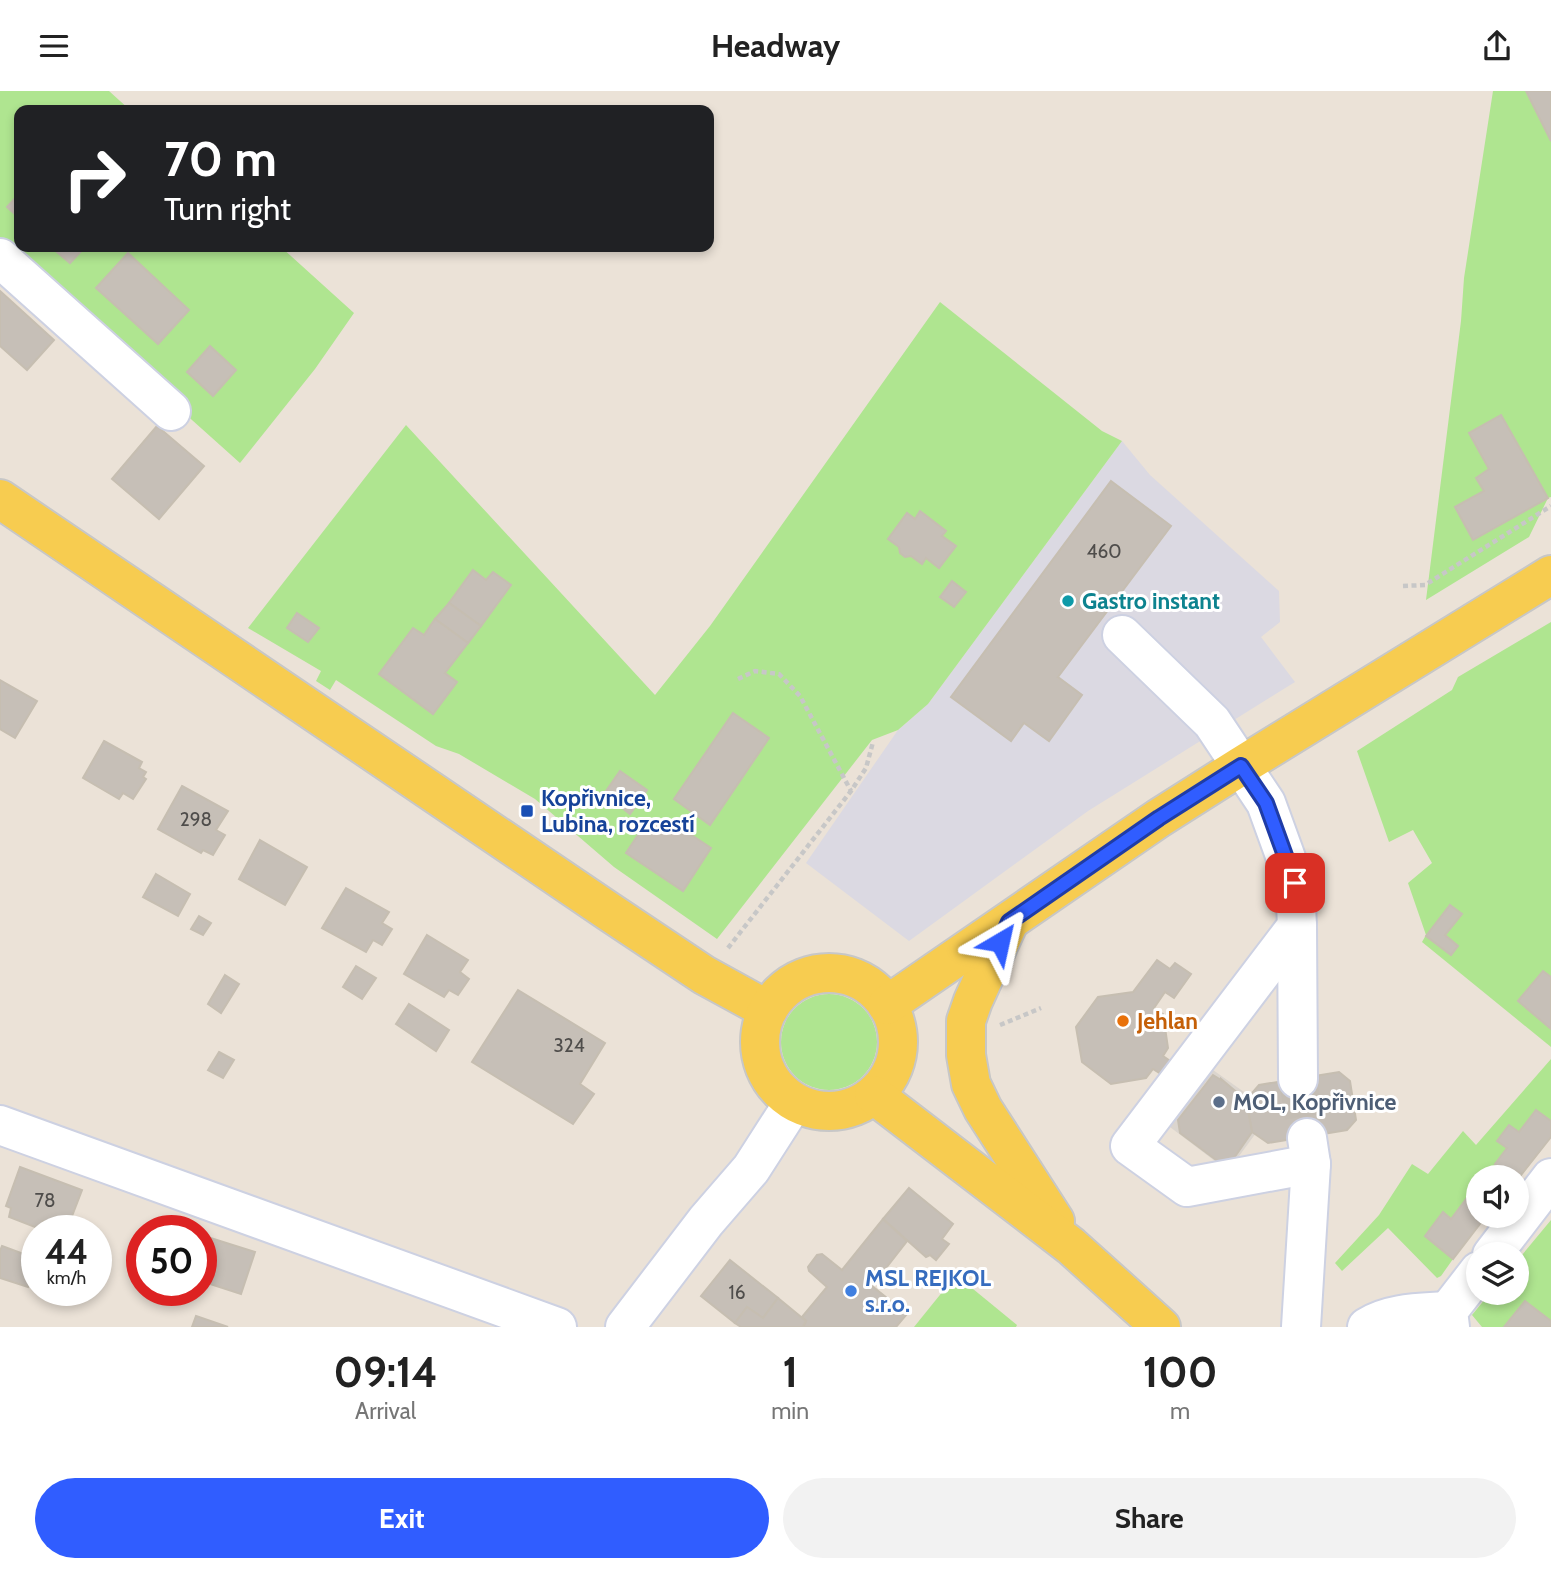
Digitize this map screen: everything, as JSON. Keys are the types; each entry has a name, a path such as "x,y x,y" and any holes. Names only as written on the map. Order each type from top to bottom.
{"main road":[{"path":"0,499 704,975 768,1010"},
{"path":"887,1005 1159,818 1551,575"},
{"path":"1009,922 966,1021 966,1055 971,1084 983,1109 1071,1246"},
{"path":"821,973 843,974 873,988 887,1005 898,1032 897,1052 892,1071 874,1095 856,1105 835,1111 814,1109 794,1101 779,1090 768,1075 760,1047 764,1018 781,992 799,979 821,973"},
{"path":"874,1095 1071,1246 1161,1327"}],"street":[{"path":"0,258 171,411"},
{"path":"1122,635 1212,722 1266,803 1295,883 1298,1079"},
{"path":"1297,926 1130,1146 1187,1187 1309,1151 1301,1327"},
{"path":"625,1327 706,1221 751,1169 794,1101"},
{"path":"0,1125 557,1327"},
{"path":"1502,1242 1551,1178"},
{"path":"1367,1327 1389,1317 1406,1314 1449,1319 1466,1292"}],"path":[{"path":"1403,586 1425,585 1551,506"},
{"path":"738,679 755,671 779,674 800,696 851,791"},
{"path":"704,975 727,950 851,791 866,768 873,742"},
{"path":"997,1027 1041,1008"}],"shaded area":[{"path":"1122,441 1150,475 1279,591 1280,622 1261,637 1295,682 1088,811 909,941 806,863 898,730 928,704"},
{"path":"1213,1070 1251,1097 1256,1133 1228,1171 1170,1127","holes":["1222,1080 1246,1100 1252,1132 1227,1168 1180,1133 1178,1120 1206,1082"]}],"green space":[{"path":"0,91 109,91 124,105 14,105 14,252 287,252 354,313 315,369 240,463 0,248"},
{"path":"1493,91 1551,91 1551,497 1548,498 1529,537 1426,600 1464,278"},
{"path":"940,302 1102,431 1122,441 928,704 898,730 872,740 717,939 614,867 535,799 459,754 436,746 336,680 330,690 316,681 321,671 248,628 406,425 655,695 710,626"},
{"path":"1551,622 1551,1047 1422,942 1426,935 1408,883 1432,863 1413,830 1389,842 1357,751 1452,690 1458,677"},
{"path":"829,994 847,998 863,1008 873,1024 877,1042 873,1060 863,1076 847,1086 829,1090 811,1086 795,1076 785,1060 781,1042 785,1024 795,1008 811,998"},
{"path":"1551,1059 1551,1137 1529,1165 1466,1165 1466,1228 1477,1228 1441,1276 1437,1278 1388,1228 1342,1271 1335,1263 1379,1215 1412,1164 1428,1174 1463,1131 1476,1145"},
{"path":"1551,1220 1551,1327 1482,1327 1472,1315 1480,1305 1529,1305 1529,1247"},
{"path":"956,1275 1017,1325 1016,1327 914,1327"}],"building":[{"path":"1526,91 1551,91 1551,141"},
{"path":"14,199 14,213 7,207"},
{"path":"57,252 80,252 70,263"},
{"path":"128,253 189,310 158,344 96,288"},
{"path":"0,291 54,340 27,370 0,346"},
{"path":"210,346 236,370 213,396 187,372"},
{"path":"1501,415 1548,498 1473,540 1455,507 1484,491 1476,478 1489,469 1469,433"},
{"path":"157,426 204,466 159,519 112,479"},
{"name":"Gastro instant","path":"1111,481 1171,526 1058,677 1082,695 1049,741 1024,723 1011,741 951,697"},
{"path":"920,511 946,531 942,536 956,546 939,568 926,558 922,564 911,556 905,557 900,553 899,547 888,539 907,513 915,519"},
{"path":"473,570 486,580 493,572 511,585 481,626 449,603"},
{"path":"952,581 966,592 954,607 940,597"},
{"path":"449,603 481,626 468,643 435,619"},
{"path":"297,613 319,628 308,642 287,628"},
{"path":"435,619 468,643 445,673 457,682 433,714 379,674 413,628 424,635"},
{"path":"0,680 37,701 15,738 0,729"},
{"path":"733,713 769,738 710,825 674,799"},
{"path":"104,741 142,762 139,768 146,772 143,777 146,779 133,799 123,793 119,799 83,778"},
{"path":"620,771 647,790 630,814 604,794"},
{"path":"182,786 228,811 216,830 225,835 213,855 203,850 201,853 158,829"},
{"path":"648,820 668,834 675,824 711,848 683,891 626,853"},
{"path":"260,840 307,867 285,905 239,879"},
{"path":"156,874 190,894 178,916 143,897"},
{"path":"346,888 389,912 382,923 392,929 382,945 373,940 366,952 322,928"},
{"path":"1450,905 1462,914 1445,935 1458,946 1451,955 1426,936"},
{"path":"199,916 211,923 203,935 191,929"},
{"path":"427,935 468,960 460,972 469,979 458,995 449,990 444,997 404,974"},
{"name":"Jehlan","path":"1157,960 1170,969 1175,963 1191,974 1174,998 1165,992 1154,1008 1163,1014 1168,1048 1163,1056 1176,1065 1167,1078 1153,1069 1146,1078 1111,1084 1082,1062 1076,1027 1098,997 1133,992"},
{"path":"356,966 376,978 362,999 343,987"},
{"path":"1543,971 1551,977 1551,1029 1518,1001"},
{"path":"225,975 239,984 221,1013 208,1004"},
{"path":"518,990 605,1043 580,1084 594,1094 573,1124 472,1062"},
{"path":"409,1004 449,1030 436,1051 396,1024"},
{"path":"219,1052 234,1060 223,1078 208,1070"},
{"path":"1339,1072 1350,1081 1356,1120 1347,1130 1268,1143 1252,1132 1246,1100 1259,1085"},
{"path":"1213,1075 1246,1100 1252,1132 1227,1168 1180,1133 1178,1120"},
{"path":"1536,1110 1551,1121 1551,1137 1529,1165 1496,1165 1507,1148 1497,1141 1509,1125 1519,1132"},
{"path":"20,1167 82,1190 72,1215 21,1215 21,1222 9,1217 11,1208 6,1206"},
{"path":"909,1188 953,1224 942,1239 949,1244 936,1260 930,1255 926,1257 883,1219"},
{"path":"1466,1199 1466,1228 1477,1228 1453,1259 1425,1236 1443,1212 1451,1219"},
{"path":"883,1219 907,1241 872,1286 907,1314 896,1327 803,1327 806,1321 802,1317 827,1287 808,1267 817,1255 822,1254 842,1270"},
{"path":"217,1240 255,1252 241,1294 217,1286"},
{"path":"2,1246 21,1253 21,1285 0,1278"},
{"path":"730,1260 778,1298 763,1318 747,1307 735,1323 701,1296"},
{"path":"778,1298 806,1321 803,1327 741,1327 735,1323 747,1307 763,1318"},
{"path":"1529,1304 1551,1321 1551,1327 1504,1327 1522,1305"},
{"path":"196,1316 228,1327 192,1327"}],"tunnel":[{"path":"1298,1079 1307,1138"}],"place":[{"name":"Gastro instant","path":"1068,601"},
{"name":"Kopřivnice, Lubina, rozcestí","path":"527,811"},
{"name":"Jehlan","path":"1123,1021"},
{"name":"MOL, Kopřivnice","path":"1219,1102"},
{"name":"MSL REJKOL s.r.o.","path":"851,1291"}],"route":[{"path":"1000,942 1009,922 1159,818 1241,766 1266,803 1295,883"}]}
